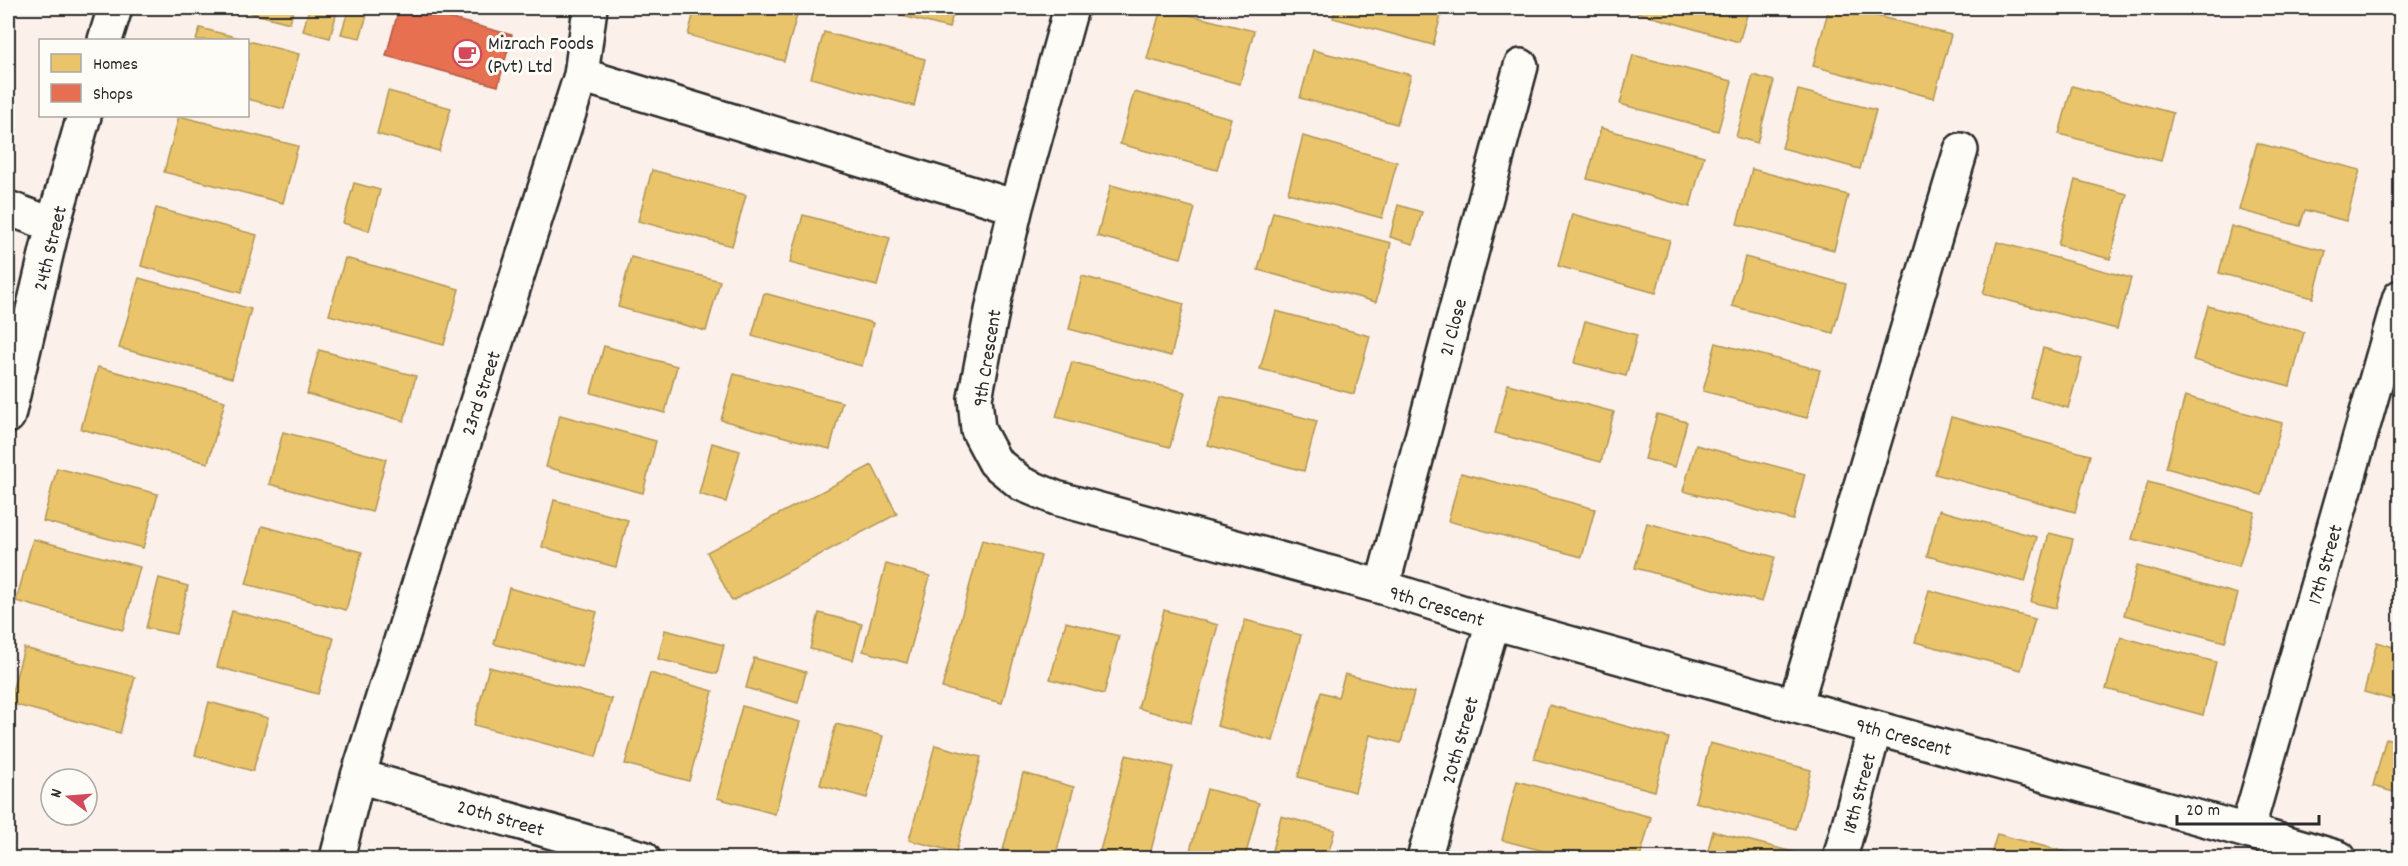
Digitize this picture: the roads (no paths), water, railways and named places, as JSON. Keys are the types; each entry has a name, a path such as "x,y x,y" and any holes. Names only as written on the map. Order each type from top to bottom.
{"street":[{"path":"105,39 115,8"},
{"name":"23rd Street","path":"337,858 358,776 581,75 590,8"},
{"name":"9th Crescent","path":"1071,8 1016,207 975,398 978,430 995,462 1022,484 1056,498 1382,587 1493,622 2247,831 2333,858"},
{"name":"21 Close","path":"1382,587 1521,66"},
{"path":"581,75 1016,207"},
{"name":"24th Street","path":"8,416 54,225 84,117"},
{"path":"1795,706 1961,150"},
{"path":"8,208 54,225"},
{"name":"17th Street","path":"2247,831 2400,297"},
{"name":"20th Street","path":"1424,858 1493,622"},
{"name":"18th Street","path":"1840,858 1875,728"},
{"name":"20th Street","path":"358,776 644,858"}],"place":[{"name":"Mizrach Foods (Pvt) Ltd","path":"467,54"}]}
